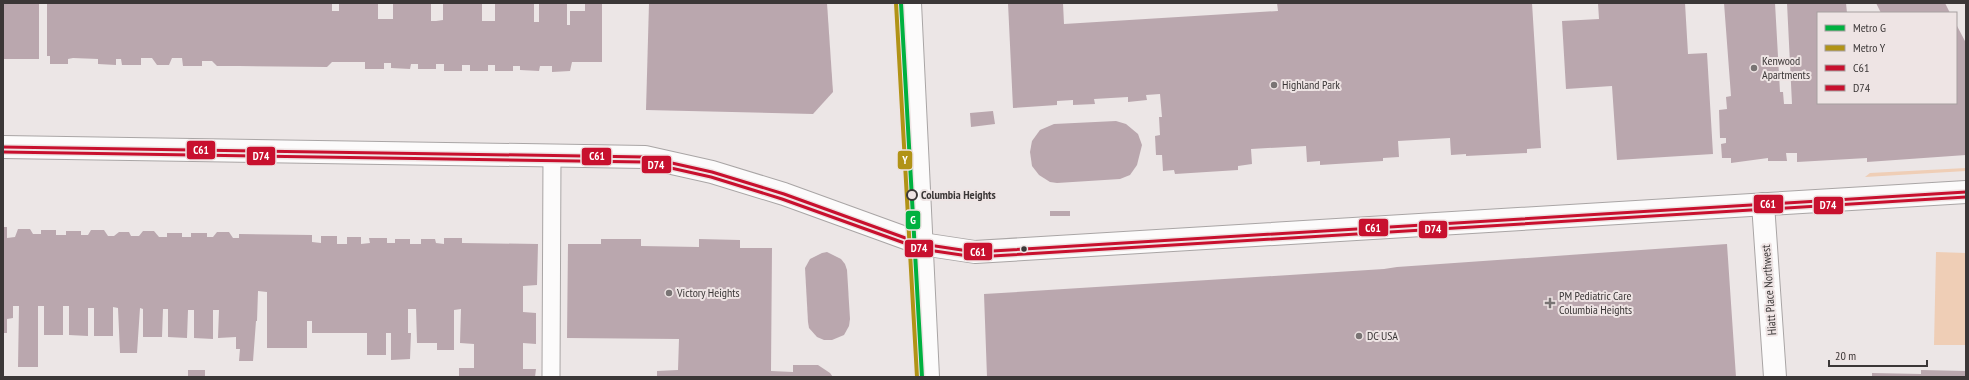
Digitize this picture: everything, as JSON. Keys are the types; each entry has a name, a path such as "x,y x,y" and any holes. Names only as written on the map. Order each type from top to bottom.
{"main road":[{"path":"910,3 928,377"},
{"path":"3,147 645,158 712,172 784,194 922,244 975,252 1966,192"},
{"name":"Hiatt Place Northwest","path":"1763,204 1775,377"}],"lane":[{"path":"551,377 552,156"}],"shaded area":[{"path":"1966,168 1966,171 1865,177 1870,173"},
{"path":"1936,252 1966,253 1966,345 1934,345"}],"building":[{"path":"3,3 39,3 39,59 3,59"},
{"path":"47,3 332,3 332,11 339,11 339,3 378,3 378,19 393,19 393,3 431,3 431,21 436,21 443,20 443,3 482,3 482,21 495,21 495,3 534,3 534,22 539,22 539,3 567,3 567,25 570,25 570,11 585,11 585,3 602,3 602,62 572,62 570,71 552,72 552,66 540,66 539,71 520,70 520,66 513,66 513,71 495,71 495,65 488,65 488,71 470,71 470,65 462,65 462,71 444,71 444,64 436,64 436,69 418,69 418,64 411,64 410,69 391,68 391,63 384,63 384,69 365,69 365,62 332,62 327,67 217,66 212,61 202,61 202,66 183,66 182,58 172,58 169,65 157,65 152,58 141,58 141,65 122,65 121,59 116,59 116,65 98,64 98,59 73,58 68,59 68,64 50,64 50,56 47,56"},
{"path":"649,3 827,3 833,92 813,114 646,110"},
{"name":"Highland Park","path":"1008,3 1063,3 1064,24 1278,11 1277,3 1532,3 1541,148 1527,149 1527,153 1466,156 1466,154 1451,155 1450,138 1398,141 1399,157 1383,158 1383,161 1320,165 1320,161 1307,162 1306,146 1251,149 1252,164 1238,166 1238,170 1175,174 1174,170 1163,171 1162,155 1156,155 1155,136 1160,135 1159,117 1162,117 1160,94 1146,95 1147,100 1128,102 1128,97 1094,99 1095,104 1073,105 1073,100 1057,101 1057,105 1013,108"},
{"path":"1598,3 1685,3 1688,54 1707,53 1713,154 1617,160 1612,86 1566,89 1562,21 1599,19"},
{"name":"Kenwood Apartments","path":"1724,3 1775,3 1780,92 1783,92 1784,104 1792,104 1787,3 1846,3 1847,12 1817,12 1817,104 1957,104 1957,26 1966,43 1966,155 1867,162 1867,158 1797,162 1797,153 1786,153 1787,161 1768,161 1768,158 1731,163 1731,158 1722,158 1721,144 1726,143 1726,138 1720,138 1719,110 1727,109 1726,97 1731,96"},
{"path":"1876,3 1945,3 1950,12 1880,12"},
{"path":"993,111 995,124 971,127 970,113"},
{"path":"1116,121 1126,124 1138,134 1142,145 1137,165 1130,175 1120,179 1057,183 1050,182 1039,175 1032,166 1030,152 1032,141 1040,130 1054,124"},
{"path":"1050,211 1070,211 1070,216 1050,216"},
{"path":"3,227 7,227 7,238 15,237 18,229 30,229 33,234 41,234 41,230 56,230 56,235 66,235 66,231 81,231 81,235 88,235 91,230 104,230 108,236 114,236 119,232 129,232 131,236 139,236 143,231 154,231 159,237 167,237 167,233 182,233 182,237 191,237 191,233 207,233 207,237 213,237 217,232 229,232 233,238 239,238 239,234 312,235 312,242 321,243 321,236 337,236 337,244 347,244 347,237 361,237 361,244 370,243 369,238 387,238 387,243 395,243 395,239 410,239 410,244 421,244 421,239 435,239 436,243 444,244 444,238 462,238 462,243 538,244 537,285 523,286 523,312 536,313 536,344 523,343 523,369 536,369 535,377 459,377 459,368 474,368 474,344 460,343 461,309 454,310 454,350 437,350 437,343 417,343 416,309 408,309 408,333 411,333 410,359 391,360 391,333 386,333 386,355 367,355 367,333 312,333 312,321 307,321 307,348 267,348 267,292 258,291 253,361 239,361 240,349 236,349 236,337 218,338 219,310 213,310 213,339 194,338 194,310 188,310 187,338 168,337 168,309 163,309 162,337 143,337 143,309 140,308 137,353 120,353 118,308 113,307 113,336 94,336 94,308 88,308 88,336 69,335 69,306 63,306 63,335 44,335 44,306 38,306 38,367 18,367 19,306 13,306 13,318 7,319 7,333 3,333"},
{"name":"Victory Heights","path":"601,239 641,239 641,246 699,247 699,239 740,240 740,248 772,248 771,371 793,372 793,365 818,365 830,373 833,377 657,377 657,371 678,370 679,339 567,338 568,244 601,244"},
{"name":"DC USA","path":"1727,244 1736,377 987,377 984,294 1384,269"},
{"path":"827,252 841,259 845,264 847,270 850,319 849,326 844,335 832,340 824,340 817,337 809,328 808,322 805,268 810,259"},
{"path":"188,370 205,370 205,377 188,377"},
{"path":"1921,370 1966,371 1966,377 1872,377 1872,373 1921,374"}],"metro line":[{"name":"Y","path":"896,3 917,377"},
{"name":"G","path":"901,3 922,377"}],"transit line":[{"name":"C61","path":"3,147 645,157 712,172 784,194 922,244 975,252 1966,192"},
{"name":"D74","path":"3,152 644,162 711,177 782,199 921,249 975,257 1966,197"}],"place":[{"name":"Kenwood Apartments","path":"1754,68"},
{"name":"Highland Park","path":"1274,85"},
{"name":"Columbia Heights","path":"912,195"},
{"name":"Victory Heights","path":"669,293"},
{"name":"PM Pediatric Care Columbia Heights","path":"1550,303"},
{"name":"DC USA","path":"1359,336"}]}
